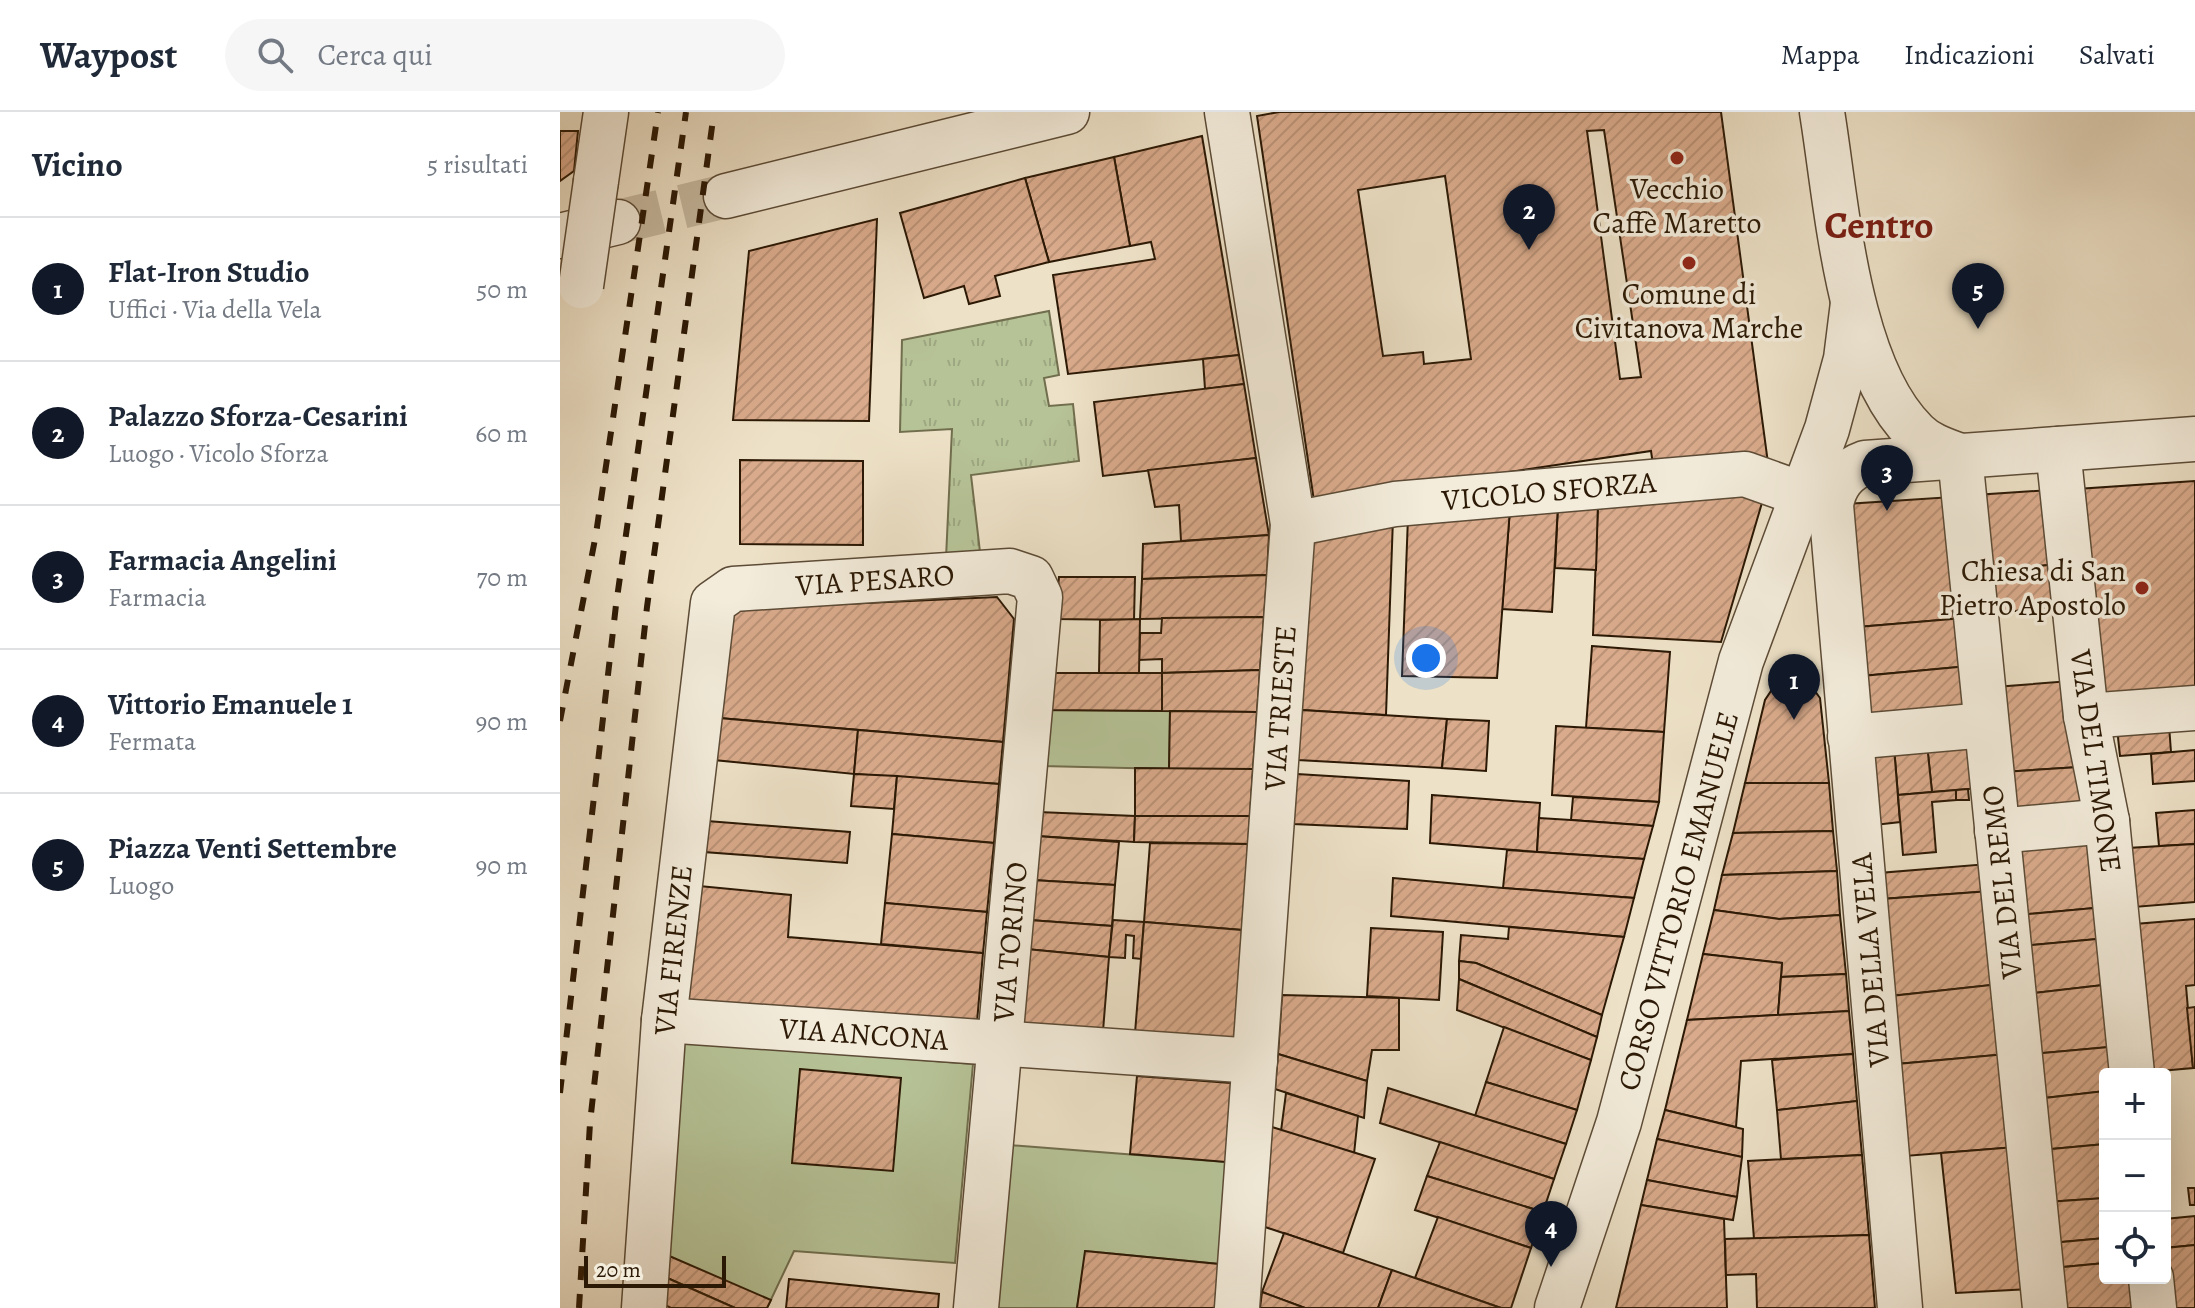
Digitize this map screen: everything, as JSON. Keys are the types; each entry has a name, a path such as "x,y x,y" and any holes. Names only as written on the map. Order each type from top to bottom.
{"street":[{"path":"570,293 596,181 606,112"},
{"path":"725,202 782,195 830,171 1067,112"},
{"name":"VIA TRIESTE","path":"1227,112 1293,524 1237,1308"},
{"path":"1822,112 1853,303 1881,379 1903,417 1926,441 1960,456"},
{"path":"560,236 617,229 560,247"},
{"path":"1818,500 1853,303"},
{"path":"1818,500 1855,466 2195,439"},
{"name":"VIA DEL TIMONE","path":"2058,449 2086,716 2107,821 2131,1068"},
{"name":"VIA DEL REMO","path":"1960,456 2045,1308"},
{"name":"VICOLO SFORZA","path":"1293,524 1395,504 1745,474 1818,500"},
{"name":"CORSO VITTORIO EMANUELE","path":"1557,1308 1619,1122 1741,661 1765,598 1818,500"},
{"name":"VIA DELLA VELA","path":"1818,500 1840,613 1900,1308"},
{"name":"VIA PESARO","path":"719,596 733,589 1010,571 1031,578"},
{"name":"VIA TORINO","path":"976,1308 1040,597 1031,578"},
{"path":"1765,598 1787,582 1802,581 1822,588 1840,613"},
{"name":"VIA FIRENZE","path":"644,1308 664,1020 709,615 719,596"},
{"path":"2086,716 2195,708"},
{"path":"1850,737 1986,725"},
{"path":"1997,831 2107,821"},
{"name":"VIA ANCONA","path":"664,1020 1255,1061"},
{"path":"2152,1284 2154,1308"}],"green space":[{"path":"1049,311 1059,375 1044,378 1049,406 1073,404 1079,461 971,475 980,552 946,558 952,429 900,432 902,340"},
{"path":"1047,710 1170,711 1169,769 1042,766"},
{"path":"681,1041 973,1064 955,1263 794,1251 767,1308 735,1308 665,1277"},
{"path":"1009,1145 1226,1162 1219,1264 1086,1251 1077,1308 994,1308"}],"building":[{"path":"1279,112 1721,112 1768,463 1654,472 1651,451 1314,501 1257,116","holes":["1604,130 1641,377 1620,379 1587,131","1445,176 1471,359 1424,364 1423,352 1383,356 1358,190"]},
{"path":"560,131 578,131 574,171 560,181"},
{"path":"1202,136 1239,355 1068,374 1053,275 1155,259 1151,242 1130,246 1114,157"},
{"path":"1114,157 1130,246 1049,262 1025,178"},
{"path":"1025,178 1049,262 995,276 1000,296 969,304 964,286 924,298 900,213"},
{"path":"877,219 869,421 733,420 749,251"},
{"path":"1239,355 1244,384 1205,389 1203,359"},
{"path":"1244,384 1256,458 1103,476 1094,402"},
{"path":"1256,458 1269,535 1181,541 1179,505 1155,507 1148,470"},
{"path":"740,460 863,461 863,545 740,544"},
{"name":"Chiesa di San Pietro Apostolo","path":"2195,481 2195,688 2101,694 2077,489"},
{"path":"2050,490 2058,564 1983,572 1975,495"},
{"path":"1668,496 1764,496 1721,642 1593,635 1598,502"},
{"path":"1952,497 1964,618 1858,627 1846,504"},
{"path":"1598,502 1596,570 1555,568 1558,505"},
{"path":"1558,505 1552,612 1502,609 1510,509"},
{"path":"1510,509 1497,678 1402,676 1408,517"},
{"path":"1393,518 1386,715 1301,710 1314,530"},
{"path":"1269,535 1267,575 1142,579 1143,544"},
{"path":"2058,564 2063,606 1987,614 1983,572"},
{"path":"1267,575 1264,617 1140,619 1142,579"},
{"path":"1059,577 1135,577 1134,620 1055,619"},
{"path":"997,597 1014,619 1003,742 719,718 732,609"},
{"path":"1264,617 1260,670 1162,673 1162,659 1139,660 1140,633 1161,633 1162,618"},
{"path":"1964,618 1969,666 1862,676 1858,627"},
{"path":"1140,619 1139,673 1099,673 1100,620"},
{"path":"1592,646 1670,652 1664,732 1586,728"},
{"path":"1969,666 1973,714 1866,722 1862,676"},
{"path":"1260,670 1257,712 1162,711 1162,673"},
{"path":"1050,673 1162,673 1162,711 1047,710"},
{"path":"1783,680 1809,683 1820,698 1829,783 1745,783 1765,700 1775,685"},
{"path":"2070,681 2079,767 2003,772 1995,687"},
{"path":"1301,710 1447,719 1442,768 1298,760"},
{"path":"1170,711 1257,712 1253,769 1169,769"},
{"path":"719,718 858,730 854,774 714,760"},
{"path":"1447,719 1489,721 1486,771 1442,768"},
{"path":"2169,725 2171,752 2120,756 2117,728"},
{"path":"1556,726 1664,732 1659,802 1552,795"},
{"path":"858,730 1003,742 999,784 854,774"},
{"path":"1976,740 1981,788 1932,792 1927,744"},
{"path":"1927,744 1932,792 1898,795 1894,747"},
{"path":"1894,747 1900,822 1875,825 1867,749"},
{"path":"2195,750 2195,781 2153,784 2151,754"},
{"path":"2079,767 2083,804 2007,810 2003,772"},
{"path":"1135,768 1253,769 1250,816 1135,816"},
{"path":"854,774 897,776 894,809 851,806"},
{"path":"1297,774 1409,781 1407,829 1293,824"},
{"path":"897,776 999,784 994,843 892,834"},
{"path":"1745,783 1829,783 1833,831 1733,833"},
{"path":"1968,789 1969,800 1956,800 1956,790"},
{"path":"1956,790 1956,800 1932,802 1936,852 1903,855 1898,795"},
{"path":"1432,795 1540,803 1537,852 1430,843"},
{"path":"1573,797 1659,802 1653,826 1571,820"},
{"path":"2195,810 2195,844 2159,846 2156,813"},
{"path":"1038,812 1135,816 1134,842 1036,836"},
{"path":"1135,816 1250,816 1248,844 1134,842"},
{"path":"1539,818 1653,826 1644,859 1537,852"},
{"path":"707,821 850,832 847,863 704,852"},
{"path":"1833,831 1837,871 1722,875 1733,833"},
{"path":"892,834 994,843 987,912 885,903"},
{"path":"1036,836 1119,842 1115,885 1032,880"},
{"path":"2087,840 2094,908 2018,915 2011,846"},
{"path":"1150,843 1248,844 1242,930 1144,922"},
{"path":"2195,844 2195,902 2134,907 2128,848"},
{"path":"1507,850 1644,859 1634,898 1503,888"},
{"path":"1988,864 1991,891 1882,899 1879,873"},
{"path":"1837,871 1840,915 1779,919 1714,910 1722,875"},
{"path":"1393,878 1634,898 1624,937 1391,916"},
{"path":"1032,880 1115,885 1112,926 1029,920"},
{"path":"699,886 791,895 788,937 983,953 977,1022 686,1003"},
{"path":"1991,891 2000,984 1891,996 1882,899"},
{"path":"885,903 987,912 983,953 881,944"},
{"path":"2094,908 2097,939 2021,946 2018,915"},
{"path":"1714,910 1779,919 1840,915 1846,974 1781,977 1782,963 1703,954"},
{"path":"2195,919 2195,985 2186,986 2193,1068 2149,1068 2135,924"},
{"path":"1029,920 1112,926 1109,957 1026,949"},
{"path":"1113,920 1144,922 1141,959 1133,958 1134,936 1126,935 1125,958 1109,957"},
{"path":"1144,922 1242,930 1234,1040 1135,1033"},
{"path":"1509,927 1624,937 1602,1015 1476,963 1459,961 1461,935 1508,939"},
{"path":"1371,928 1443,932 1439,1000 1367,996"},
{"path":"2097,939 2103,985 2025,994 2021,946"},
{"path":"1026,949 1109,957 1103,1031 1019,1025"},
{"path":"1703,954 1782,963 1778,1015 1687,1020"},
{"path":"1459,961 1476,963 1602,1015 1597,1037 1459,979"},
{"path":"1846,974 1849,1011 1778,1015 1781,977"},
{"path":"1459,979 1597,1037 1591,1060 1457,1010"},
{"path":"2000,984 2007,1054 1897,1064 1891,996"},
{"path":"2103,985 2109,1047 2032,1054 2025,994"},
{"path":"1282,995 1399,998 1399,1050 1372,1050 1367,1081 1278,1054"},
{"path":"2195,1007 2195,1068 2193,1068 2187,1008"},
{"path":"1849,1011 1853,1054 1741,1061 1736,1127 1665,1110 1687,1020"},
{"path":"1504,1027 1591,1060 1577,1110 1486,1082"},
{"path":"2109,1047 2111,1068 2099,1068 2099,1092 2036,1099 2032,1054"},
{"path":"1278,1054 1367,1081 1364,1118 1275,1089"},
{"path":"1853,1054 1857,1101 1777,1110 1772,1060"},
{"path":"2007,1054 2016,1147 1905,1156 1897,1064"},
{"path":"800,1069 901,1078 893,1171 792,1163"},
{"path":"1137,1076 1231,1083 1226,1162 1130,1154"},
{"path":"1486,1082 1577,1110 1566,1144 1475,1116"},
{"path":"1388,1088 1566,1144 1554,1179 1380,1123"},
{"path":"2099,1092 2099,1145 2041,1150 2036,1099"},
{"path":"1286,1093 1358,1116 1354,1154 1281,1131"},
{"path":"1857,1101 1862,1155 1781,1159 1777,1110"},
{"path":"1665,1110 1743,1129 1742,1157 1657,1139"},
{"path":"1272,1127 1375,1159 1343,1253 1265,1227"},
{"path":"1657,1139 1742,1157 1737,1197 1647,1180"},
{"path":"1440,1142 1554,1179 1543,1212 1427,1176"},
{"path":"2099,1145 2099,1198 2047,1202 2041,1150"},
{"path":"2016,1147 2030,1289 1956,1293 1941,1153"},
{"path":"1862,1155 1869,1235 1754,1239 1748,1161"},
{"path":"1427,1176 1543,1212 1531,1248 1415,1210"},
{"path":"1647,1180 1737,1197 1733,1220 1641,1205"},
{"path":"2188,1188 2195,1188 2195,1205 2190,1205"},
{"path":"2099,1198 2099,1239 2051,1243 2047,1202"},
{"path":"1641,1205 1724,1219 1727,1308 1616,1308"},
{"path":"2195,1216 2195,1245 2171,1247 2171,1218"},
{"path":"1438,1217 1531,1248 1511,1308 1501,1308 1415,1278"},
{"path":"1284,1233 1392,1270 1378,1308 1305,1308 1262,1292"},
{"path":"1869,1235 1875,1308 1757,1308 1756,1274 1726,1275 1725,1239"},
{"path":"2099,1239 2099,1264 2053,1268 2051,1243"},
{"path":"2195,1245 2195,1308 2170,1308 2171,1247"},
{"path":"1085,1251 1219,1264 1216,1308 1077,1308"},
{"path":"667,1255 771,1300 767,1308 735,1308 665,1277"},
{"path":"2099,1264 2099,1284 2135,1284 2137,1308 2057,1308 2053,1268"},
{"path":"1392,1270 1415,1278 1501,1308 1378,1308"},
{"path":"665,1277 735,1308 671,1308 663,1304"},
{"path":"789,1279 939,1294 938,1308 786,1308"},
{"path":"1262,1292 1305,1308 1260,1308"}],"tunnel":[{"path":"618,222 726,196"}],"railway":[{"path":"560,721 596,534 658,112"},
{"path":"560,1093 616,605 686,112"},
{"path":"579,1308 590,1123 647,607 714,112"}],"place":[{"name":"Vecchio Caffè Maretto","path":"1677,158"},
{"name":"Palazzo Sforza-Cesarini","path":"1529,250"},
{"name":"Comune di Civitanova Marche","path":"1689,263"},
{"name":"Piazza Venti Settembre","path":"1978,329"},
{"name":"Farmacia Angelini","path":"1887,511"},
{"name":"Chiesa di San Pietro Apostolo","path":"2142,588"},
{"name":"Flat-Iron Studio","path":"1794,720"},
{"name":"Vittorio Emanuele 1","path":"1551,1267"}],"district":[{"name":"Centro","path":"1879,225"}]}
